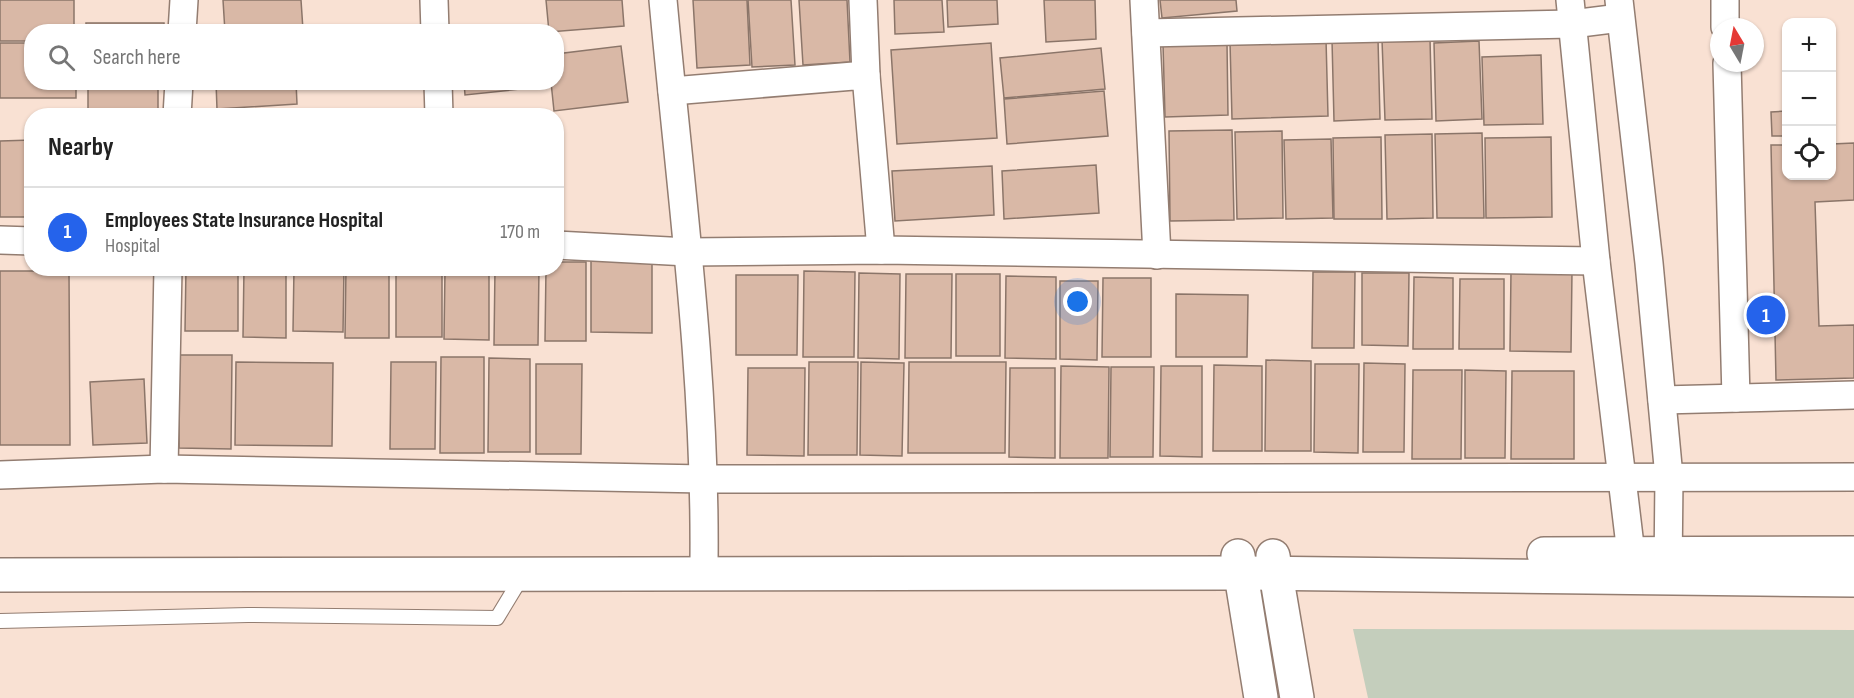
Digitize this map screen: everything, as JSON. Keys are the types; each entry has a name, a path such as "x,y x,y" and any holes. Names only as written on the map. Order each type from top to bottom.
{"main road":[{"path":"0,575 523,574 1239,565 1631,554 1669,566 1854,553"},
{"path":"0,560 1239,565"},
{"path":"1274,564 1669,566 1854,580"},
{"path":"1274,564 1297,698"},
{"path":"1239,565 1261,698"}],"street":[{"path":"182,24 184,0"},
{"path":"434,0 435,24"},
{"path":"663,0 688,252 704,479 704,562"},
{"path":"863,0 866,75 881,250"},
{"path":"1144,0 1157,255"},
{"path":"1725,0 1725,18"},
{"path":"1146,33 1620,9 1669,477 1669,566"},
{"path":"1571,12 1596,261 1631,554"},
{"path":"1726,72 1736,398"},
{"path":"672,91 866,75"},
{"path":"177,108 179,90"},
{"path":"438,90 439,108"},
{"path":"0,240 24,241"},
{"path":"564,245 688,252 881,250 1596,261"},
{"path":"164,469 168,276"},
{"path":"1662,400 1854,395"},
{"path":"0,475 164,469 704,479 1854,477"}],"lane":[{"path":"0,621 248,615 497,618 523,574"}],"green space":[{"path":"1353,629 1854,630 1854,698 1368,698"}],"building":[{"path":"0,0 74,0 74,24 24,24 24,41 0,41"},
{"path":"223,0 301,0 303,24 224,24"},
{"path":"546,0 622,0 624,26 564,31 564,24 548,24"},
{"path":"693,0 747,0 750,65 697,68"},
{"path":"748,0 791,0 795,65 752,67"},
{"path":"799,0 847,0 850,62 803,65"},
{"path":"894,0 942,0 944,32 895,34"},
{"path":"947,0 997,0 998,24 948,27"},
{"path":"1044,0 1095,0 1096,39 1046,42"},
{"path":"1160,0 1236,0 1237,11 1162,18"},
{"path":"86,23 164,23 164,24"},
{"path":"1326,39 1328,116 1232,119 1230,42"},
{"path":"1378,39 1380,119 1334,121 1332,40"},
{"path":"1430,39 1432,119 1385,120 1382,40"},
{"path":"1479,41 1482,119 1436,121 1434,43"},
{"path":"0,43 24,43 24,90 76,90 76,98 0,98"},
{"path":"991,43 997,138 897,144 891,50"},
{"path":"1227,43 1228,115 1165,117 1163,44"},
{"path":"621,46 628,102 564,110 554,108 552,90 564,90 564,53"},
{"path":"1101,48 1105,89 1004,98 1000,58"},
{"path":"1541,55 1543,124 1484,125 1482,57"},
{"path":"88,90 158,90 158,108 88,108"},
{"path":"216,90 296,90 297,104 217,108"},
{"path":"465,90 511,90 465,95"},
{"path":"1104,91 1108,136 1007,144 1004,99"},
{"path":"1782,111 1782,136 1772,136 1771,112"},
{"path":"1232,130 1234,220 1170,221 1169,131"},
{"path":"1282,131 1283,218 1237,219 1235,132"},
{"path":"1482,133 1484,218 1437,218 1435,134"},
{"path":"1432,134 1433,218 1387,219 1385,135"},
{"path":"1381,137 1382,219 1334,219 1333,138"},
{"path":"1551,137 1552,217 1486,218 1485,138"},
{"path":"1331,139 1333,218 1286,219 1284,140"},
{"path":"24,140 24,217 0,217 0,141"},
{"path":"1854,143 1854,200 1815,202 1819,326 1854,325 1854,378 1776,380 1771,145 1782,145 1782,180 1836,180 1836,144"},
{"path":"1096,165 1099,213 1004,219 1002,171"},
{"path":"992,166 994,215 895,221 892,171"},
{"path":"591,257 652,258 652,333 591,332"},
{"path":"564,262 586,262 586,341 545,341 546,276 564,276"},
{"path":"0,271 24,271 24,276 69,276 70,445 0,445"},
{"path":"804,271 855,272 854,357 803,357"},
{"path":"1511,271 1572,271 1571,352 1510,351"},
{"path":"1313,272 1355,272 1354,348 1312,348"},
{"path":"859,273 900,274 899,359 858,358"},
{"path":"1362,273 1409,273 1408,346 1362,345"},
{"path":"906,274 952,274 951,358 905,358"},
{"path":"956,274 1000,274 1000,356 956,356"},
{"path":"736,275 798,275 797,355 736,355"},
{"path":"186,276 238,276 238,331 185,331"},
{"path":"244,276 286,276 286,338 243,337"},
{"path":"294,276 344,276 343,332 293,331"},
{"path":"346,276 389,276 389,338 345,338"},
{"path":"396,276 442,276 442,337 396,337"},
{"path":"445,276 489,276 489,340 444,339"},
{"path":"495,276 539,276 538,345 494,345"},
{"path":"1006,276 1056,277 1056,359 1005,358"},
{"path":"1414,277 1453,278 1453,349 1413,349"},
{"path":"1103,278 1151,278 1151,357 1102,357"},
{"path":"1460,279 1504,279 1504,349 1459,349"},
{"path":"1060,281 1098,281 1097,360 1060,359"},
{"path":"1176,294 1248,295 1247,357 1176,357"},
{"path":"179,355 232,355 231,449 179,448"},
{"path":"441,357 484,357 484,453 440,453"},
{"path":"489,358 530,359 530,452 488,452"},
{"path":"1266,360 1311,361 1311,451 1265,451"},
{"path":"236,362 333,363 332,446 235,445"},
{"path":"391,362 436,362 435,449 390,449"},
{"path":"809,362 858,362 857,455 808,455"},
{"path":"861,362 904,363 902,456 860,455"},
{"path":"909,362 1006,362 1005,453 908,453"},
{"path":"1364,363 1405,364 1404,452 1363,452"},
{"path":"536,364 582,364 581,454 536,454"},
{"path":"1315,364 1359,364 1358,453 1314,452"},
{"path":"1214,365 1262,366 1262,451 1213,451"},
{"path":"1061,366 1109,367 1108,458 1060,458"},
{"path":"1161,366 1202,366 1202,457 1160,456"},
{"path":"1111,367 1154,367 1153,457 1110,457"},
{"path":"748,368 805,368 804,456 747,455"},
{"path":"1010,368 1055,368 1055,458 1009,457"},
{"path":"1413,370 1462,370 1461,459 1412,459"},
{"path":"1465,370 1506,371 1505,458 1465,458"},
{"path":"1512,371 1574,371 1574,459 1511,459"},
{"path":"144,379 147,443 93,445 90,382"}],"place":[{"name":"Employees State Insurance Hospital","path":"1766,315"}]}
